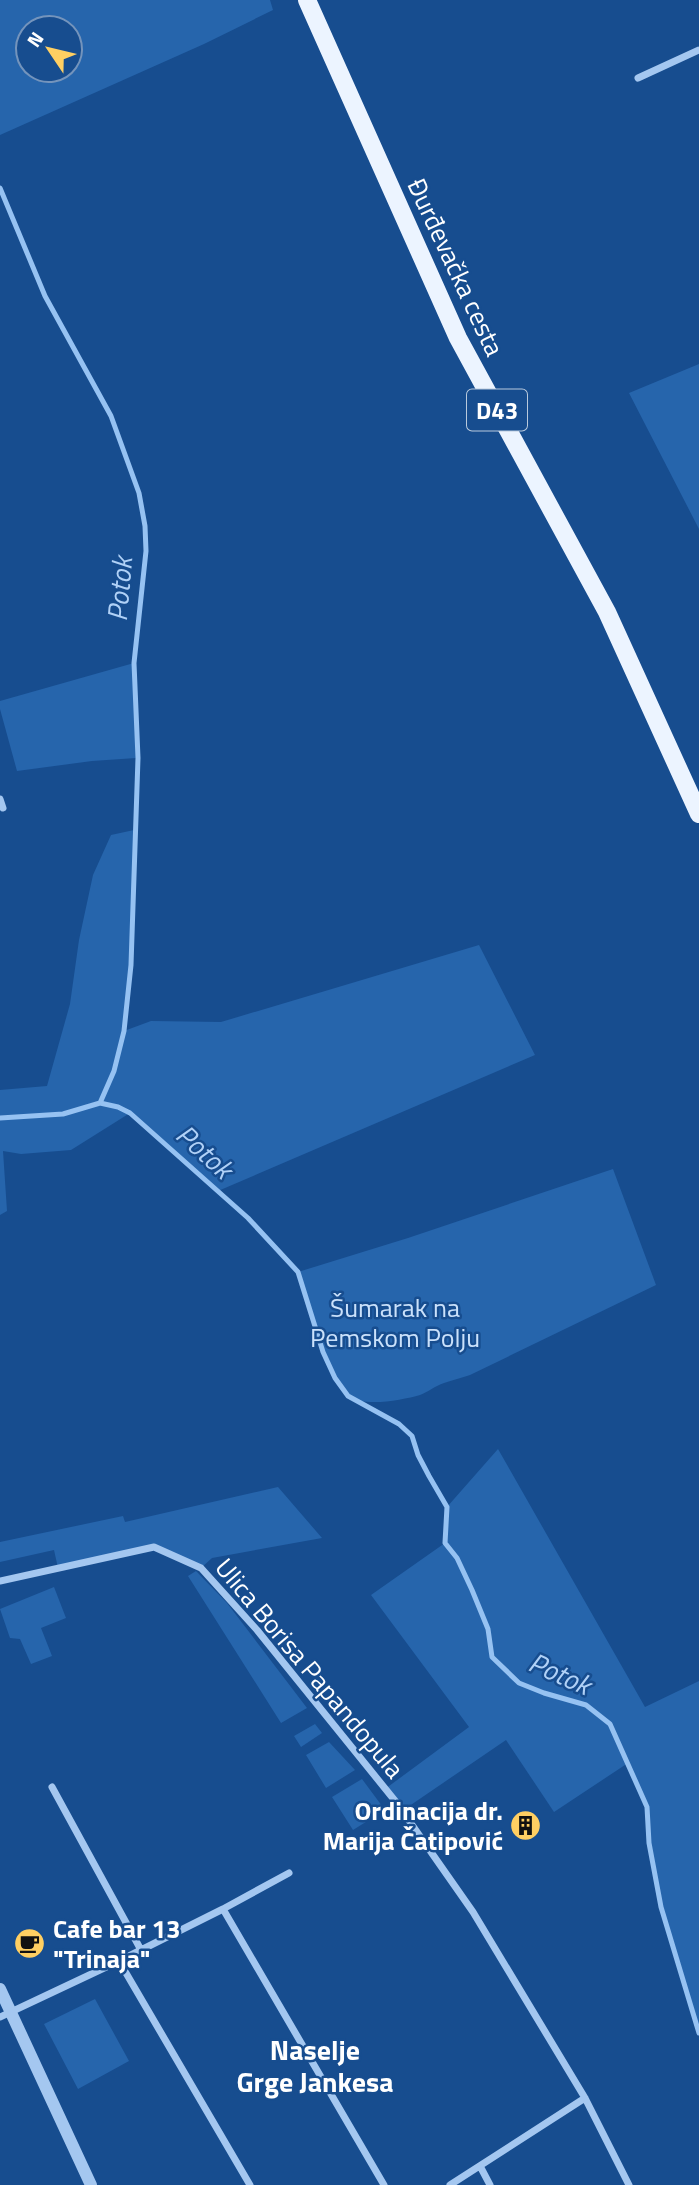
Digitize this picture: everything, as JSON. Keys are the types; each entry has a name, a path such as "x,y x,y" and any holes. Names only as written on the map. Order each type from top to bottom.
{"main road":[{"name":"Đurđevačka cesta","path":"307,0 458,338 607,612 699,814"}],"street":[{"path":"638,78 699,50"},
{"name":"Ulica Borisa Papandopula","path":"0,1581 154,1548 201,1568 257,1630 396,1802 496,1948 586,2098 629,2185"},
{"path":"52,1787 141,1950"},
{"path":"5,2014 119,1961 289,1873"},
{"path":"223,1909 384,2185"},
{"path":"119,1961 250,2185"},
{"path":"0,1989 5,2014 91,2185"},
{"path":"450,2185 586,2098"},
{"path":"480,2166 491,2185"}],"green space":[{"path":"0,0 270,0 273,10 204,44 0,135"},
{"path":"699,364 699,529 629,393"},
{"path":"134,663 136,758 17,771 0,701"},
{"path":"134,830 131,965 124,1031 151,1021 221,1022 479,945 535,1055 218,1191 130,1113 71,1150 21,1154 3,1151 7,1211 0,1215 0,1090 47,1086 70,1004 79,940 93,875 111,835"},
{"name":"Šumarak na Pemskom Polju","path":"613,1169 656,1285 470,1375 441,1384 420,1395 365,1402 350,1397 342,1388 326,1358 298,1272"},
{"path":"498,1449 645,1707 699,1681 699,2033 661,1907 649,1843 647,1807 628,1763 554,1812 506,1740 402,1811 385,1789 469,1727 371,1595 445,1543 447,1507"},
{"path":"278,1487 322,1538 212,1558 201,1568 154,1547 58,1568 54,1550 0,1562 0,1542 123,1516 125,1522"},
{"path":"196,1571 227,1603 307,1708 281,1723 188,1576"},
{"path":"54,1587 66,1618 41,1628 52,1656 31,1664 20,1639 10,1638 0,1609"},
{"path":"315,1724 322,1733 301,1747 294,1736"},
{"path":"329,1742 355,1770 326,1788 306,1755"},
{"path":"362,1779 385,1810 353,1830 332,1797"},
{"path":"95,1999 129,2061 78,2089 44,2024"}],"waterway":[{"name":"Potok","path":"0,188 45,296 111,416 139,493 145,526 146,551 134,663 138,758 131,965 124,1031 114,1071 100,1103 130,1113 248,1218 298,1272 323,1352 335,1378 348,1396 399,1424 412,1436 418,1455 447,1507 445,1543 457,1558 472,1590 488,1629 492,1657 519,1683 586,1705 610,1724 647,1807 649,1843 661,1907 699,2033"},
{"path":"0,1118 63,1114 100,1103"}],"place":[{"name":"Ordinacija dr. Marija Čatipović","path":"526,1825"},
{"name":"Cafe bar 13 \"Trinaja\"","path":"30,1943"}],"district":[{"name":"Naselje Grge Jankesa","path":"315,2065"}]}
